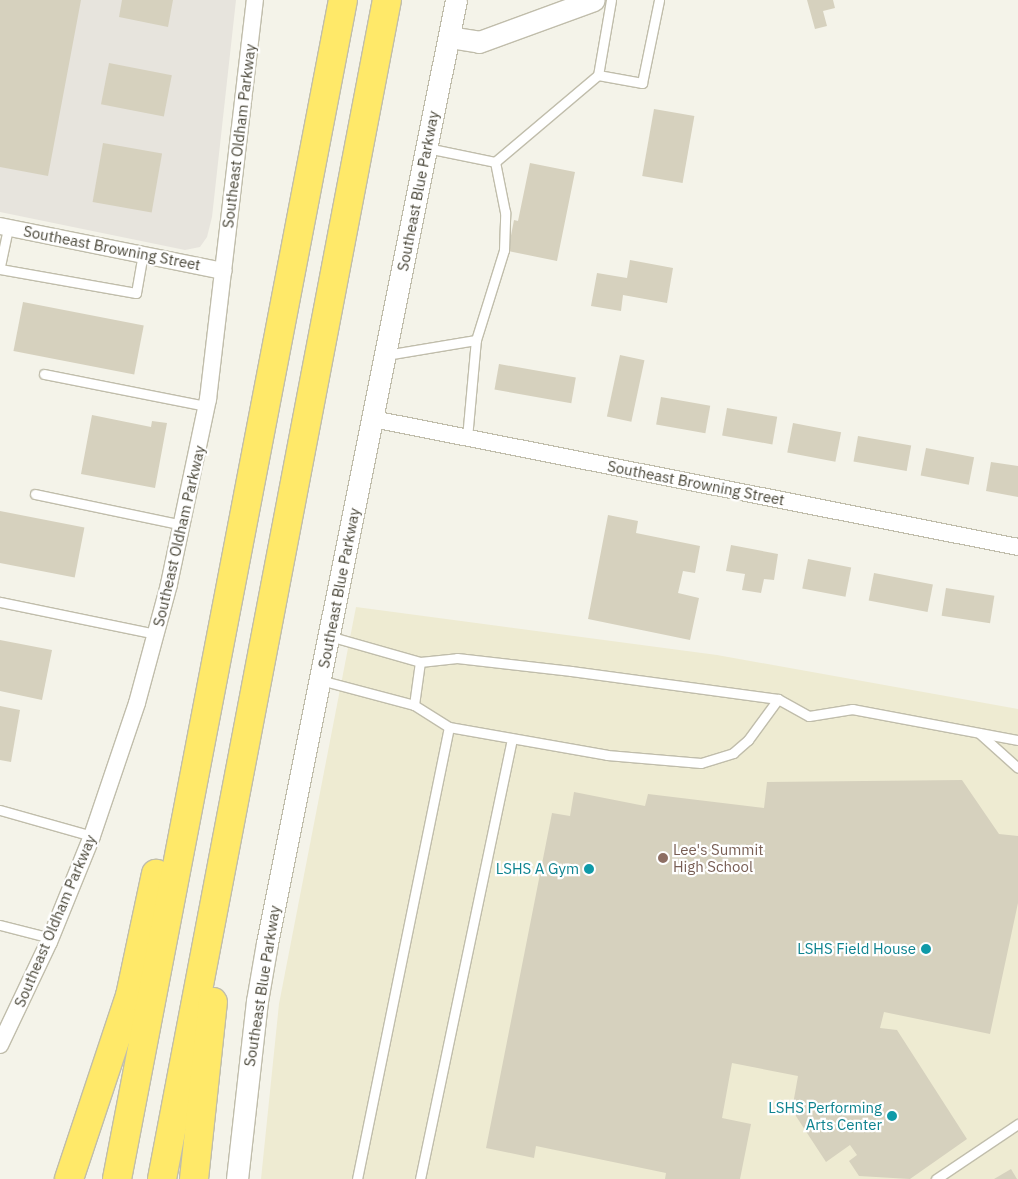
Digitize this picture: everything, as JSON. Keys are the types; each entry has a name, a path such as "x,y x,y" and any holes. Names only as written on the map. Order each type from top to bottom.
{"highway":[{"path":"117,1179 343,0"},
{"path":"162,1179 387,0"},
{"path":"69,1179 130,996 189,711 209,695"},
{"path":"194,1179 214,994 259,760 247,736"}],"street":[{"name":"Southeast Oldham Parkway","path":"0,1045 51,938 92,836 134,712 156,634 183,525 206,406 224,271 255,0"},
{"name":"Southeast Blue Parkway","path":"237,1179 257,1001 456,0"},
{"path":"449,37 479,42 594,0"},
{"name":"Southeast Browning Street","path":"4,226 224,271"},
{"name":"Southeast Browning Street","path":"373,419 1018,547"}],"lane":[{"path":"495,162 598,75 611,0"},
{"path":"598,75 642,83 659,0"},
{"path":"427,148 495,162"},
{"path":"467,438 476,340 504,250 505,212 495,162"},
{"path":"4,226 0,268 136,293 143,254"},
{"path":"386,355 476,340"},
{"path":"44,374 206,406"},
{"path":"35,494 183,525"},
{"path":"0,602 156,634"},
{"path":"329,636 420,662 457,658 492,661 778,699 809,716 852,709 1018,740"},
{"path":"414,705 420,662"},
{"path":"320,680 414,705 449,727 607,755 701,763 733,753 748,740 778,699"},
{"path":"357,1179 449,727"},
{"path":"978,732 1018,768"},
{"path":"420,1179 512,739"},
{"path":"0,810 92,836"},
{"path":"0,925 51,938"},
{"path":"936,1179 1018,1124"}],"shaded area":[{"path":"0,0 236,0 212,217 207,237 200,247 185,250 0,212"},
{"name":"Lee's Summit High School","path":"356,607 717,655 1018,709 1018,1179 261,1179 279,1004"}],"building":[{"path":"0,0 81,0 48,176 0,167"},
{"path":"122,0 173,0 168,27 119,17"},
{"path":"807,0 833,0 835,8 823,11 827,26 815,29"},
{"path":"109,63 172,75 164,116 101,104"},
{"path":"654,109 694,116 683,183 642,176"},
{"path":"103,143 162,153 152,213 93,202"},
{"path":"530,163 575,172 557,261 508,251 514,220 518,221"},
{"path":"630,260 673,268 667,303 623,295 621,311 591,306 597,273 627,278"},
{"path":"23,302 144,325 134,375 13,351"},
{"path":"620,355 644,360 631,422 607,417"},
{"path":"499,364 576,378 571,403 494,390"},
{"path":"661,397 710,406 705,433 656,425"},
{"path":"727,408 777,417 772,444 722,436"},
{"path":"92,415 151,427 152,421 167,423 155,488 81,474"},
{"path":"793,423 841,432 835,462 787,452"},
{"path":"858,436 911,445 907,471 853,462"},
{"path":"926,448 974,457 969,485 921,475"},
{"path":"991,462 1018,466 1018,497 986,491"},
{"path":"0,511 84,527 75,577 0,563"},
{"path":"608,515 638,521 636,533 700,546 695,573 683,571 678,593 699,598 690,640 588,619"},
{"path":"731,545 778,554 774,580 764,579 761,593 742,590 745,574 726,571"},
{"path":"808,559 851,567 845,597 802,588"},
{"path":"874,573 933,584 928,612 869,600"},
{"path":"946,588 994,596 990,623 942,616"},
{"path":"0,640 52,650 42,700 0,691"},
{"path":"0,706 20,710 11,762 0,760"},
{"name":"Lee's Summit High School","path":"962,780 999,834 1018,836 1018,903 990,1034 884,1012 880,1028 897,1030 967,1139 910,1179 859,1176 849,1161 857,1155 850,1145 826,1162 792,1110 798,1076 732,1063 722,1118 751,1124 740,1179 665,1179 666,1173 536,1146 534,1158 486,1148 552,813 570,816 574,792 645,806 648,794 764,808 767,782"},
{"path":"1011,1169 1017,1179 994,1179"}],"place":[{"name":"Lee's Summit High School","path":"663,858"},
{"name":"LSHS A Gym","path":"589,869"},
{"name":"LSHS Field House","path":"926,949"},
{"name":"LSHS Performing Arts Center","path":"892,1116"}]}
